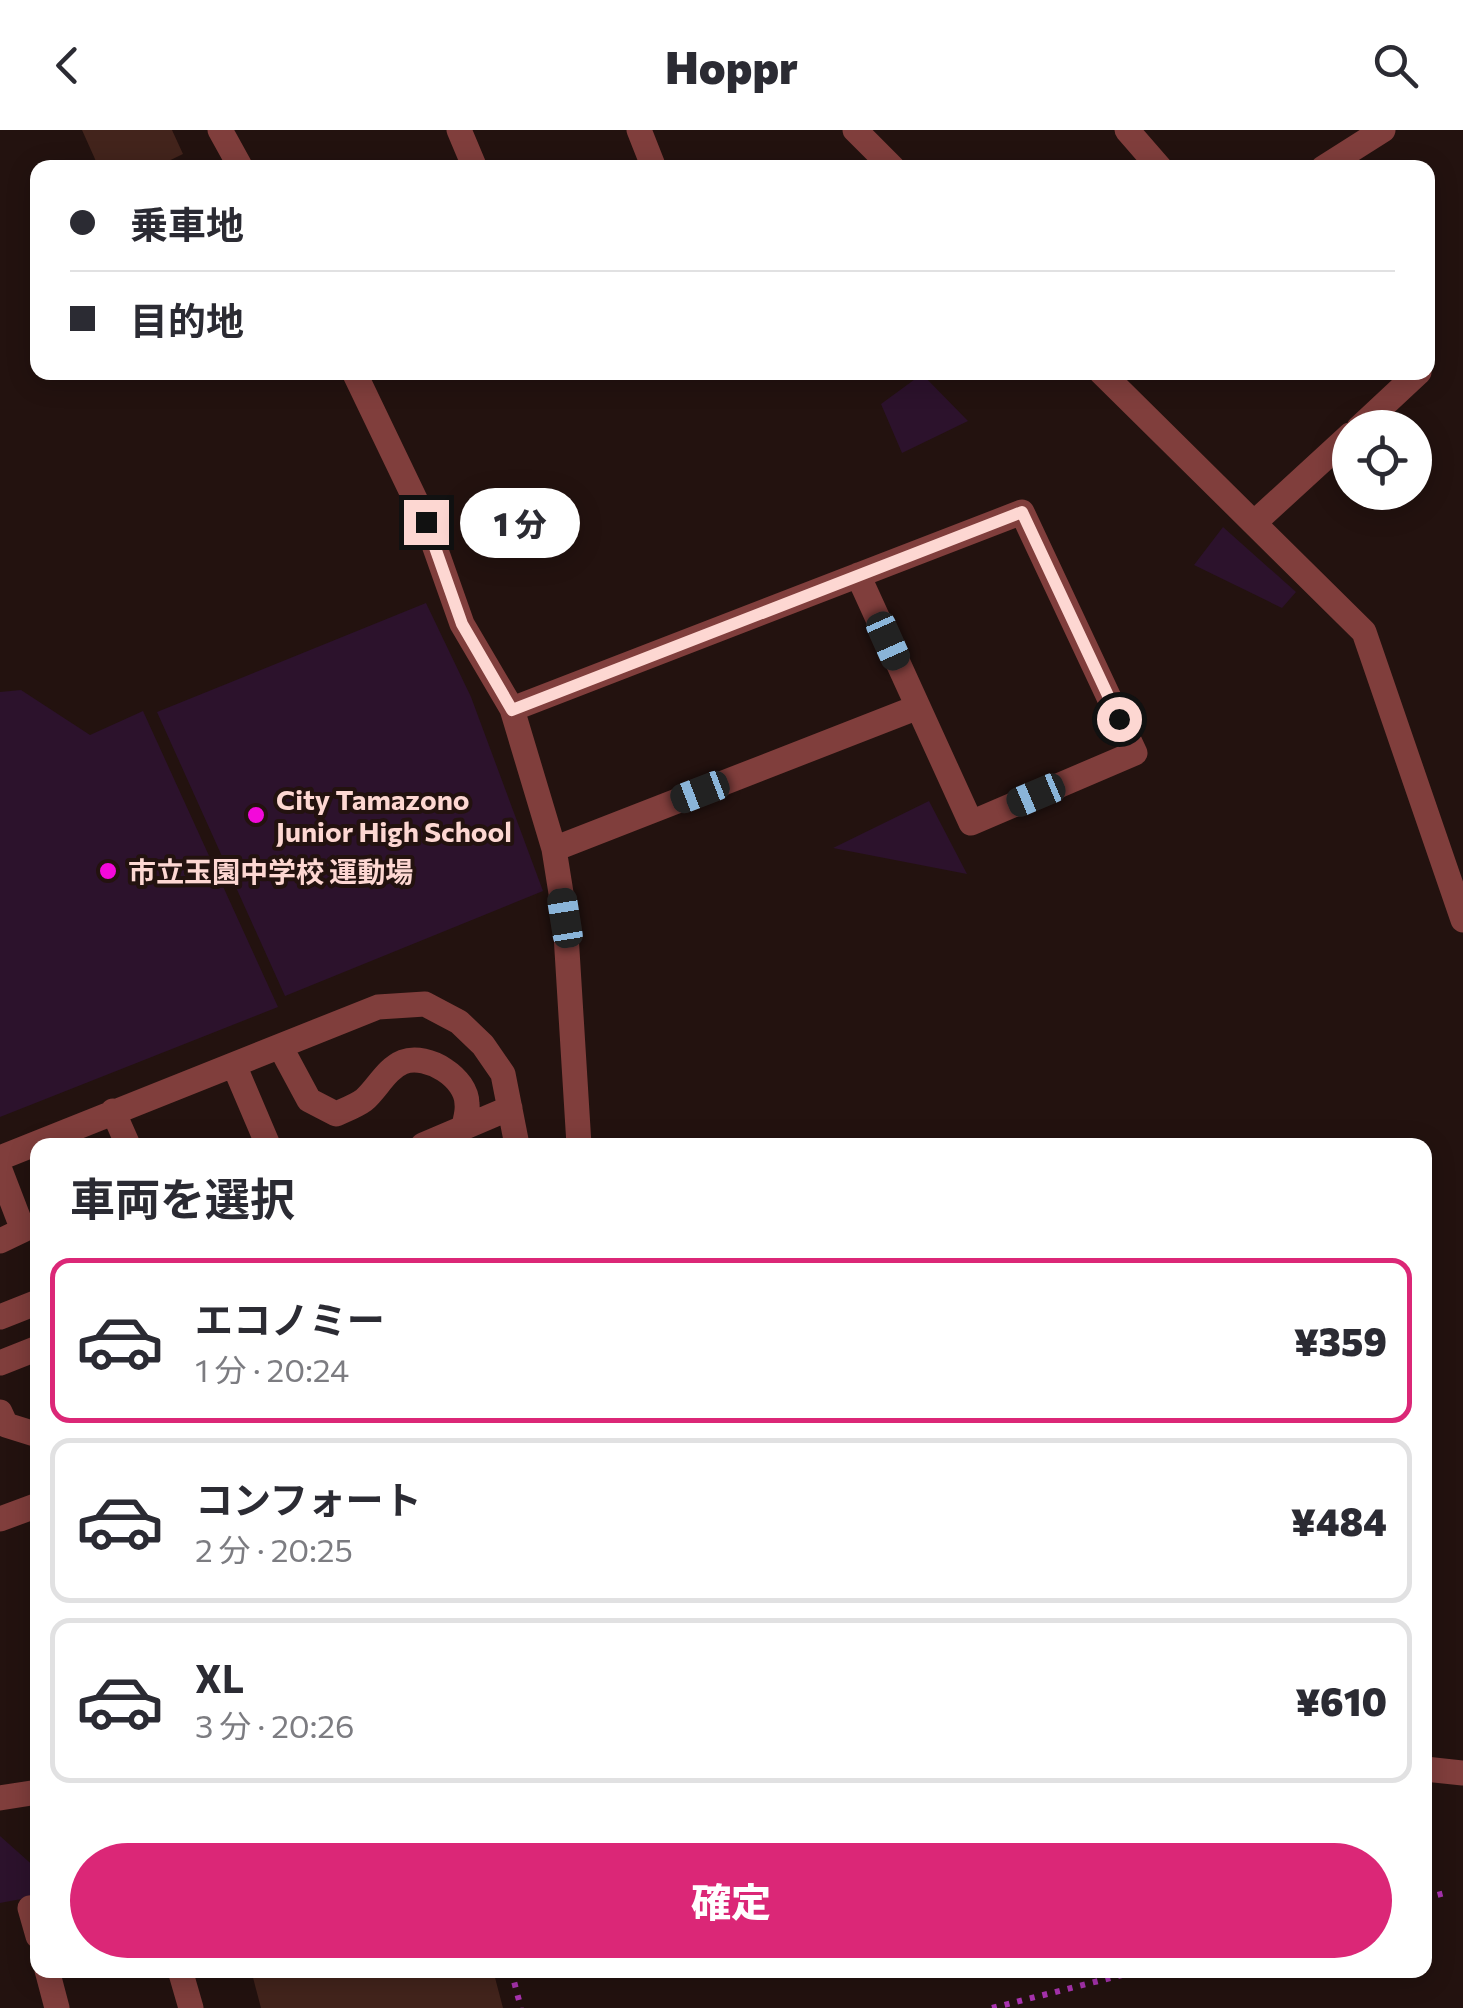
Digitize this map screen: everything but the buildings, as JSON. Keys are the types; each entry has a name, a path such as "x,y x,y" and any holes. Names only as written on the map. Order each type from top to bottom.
{"street":[{"path":"220,130 237,160"},
{"path":"459,130 471,160"},
{"path":"639,130 651,160"},
{"path":"855,130 885,160"},
{"path":"1127,130 1153,160"},
{"path":"1335,160 1383,130"},
{"path":"358,380 426,522 462,624 512,710 554,849 565,918 579,1138"},
{"path":"1109,380 1364,632 1463,920"},
{"path":"1378,410 1410,380"},
{"path":"1254,523 1332,452"},
{"path":"512,710 858,575 1022,512 1135,753 970,823 858,575"},
{"path":"554,849 918,707"},
{"path":"57,1138 113,1111 378,1007 426,1004 459,1022 483,1045 503,1074 516,1138"},
{"path":"281,1048 308,1100 336,1114 362,1101 403,1062 422,1061 446,1070 459,1082 468,1102 464,1128"},
{"path":"234,1065 265,1138"},
{"path":"440,1138 510,1108"},
{"path":"113,1111 125,1138"},
{"path":"0,1158 30,1148"},
{"path":"0,1170 24,1230 0,1241"},
{"path":"0,1317 30,1305"},
{"path":"0,1363 30,1351"},
{"path":"0,1412 6,1426 30,1433"},
{"path":"0,1520 30,1508"},
{"path":"1432,1770 1463,1772"},
{"path":"0,1798 30,1793"},
{"path":"49,1978 57,2008"},
{"path":"182,1978 191,2008"}],"path":[{"path":"1432,1896 1445,1893"},
{"path":"513,1978 521,2008"},
{"path":"992,2008 1110,1978"}],"shaded area":[{"path":"914,380 928,380 968,421 902,453 881,404"},
{"path":"1223,527 1296,592 1282,608 1194,565"},
{"path":"426,603 471,697 543,891 285,996 157,712"},
{"name":"市立玉園中学校 運動場","path":"21,690 90,735 143,711 278,1007 0,1117 0,692"},
{"path":"929,801 967,874 833,848"},
{"path":"0,1836 30,1863 30,1897 0,1903"}],"place":[{"name":"City Tamazono Junior High School","path":"256,815"},
{"name":"市立玉園中学校 運動場","path":"108,871"}],"route":[{"path":"426,522 462,624 512,710 1022,512 1119,719"}]}
